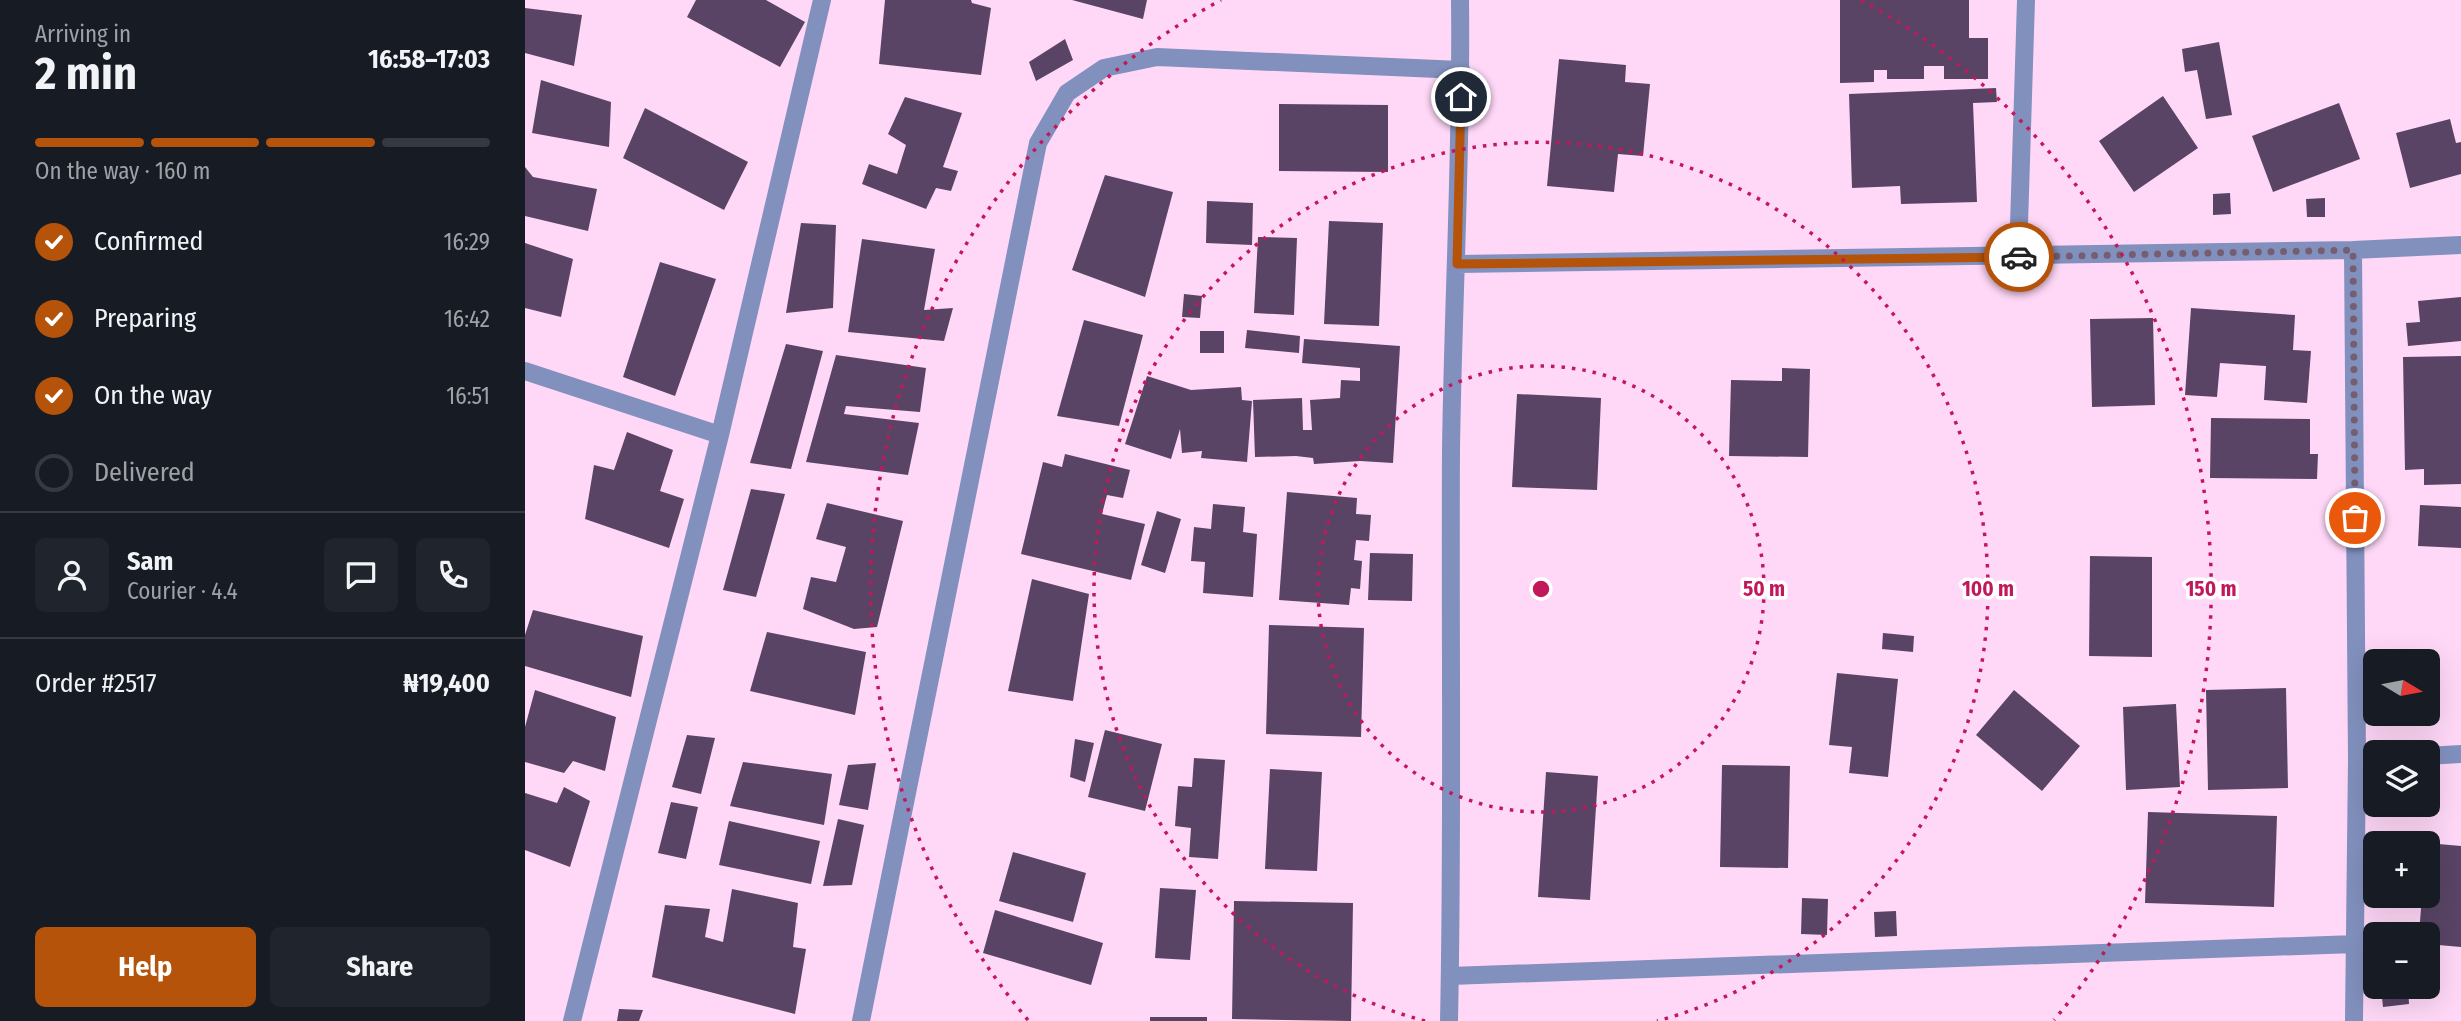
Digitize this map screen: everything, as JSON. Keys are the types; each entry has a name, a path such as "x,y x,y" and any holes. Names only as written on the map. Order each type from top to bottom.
{"street":[{"path":"572,1021 720,435 822,0"},
{"path":"1449,1021 1451,447 1461,70 1460,0"},
{"path":"2018,257 2026,0"},
{"path":"861,1021 1038,143 1067,93 1104,68 1157,57 1461,70"},
{"path":"1457,264 2018,257 2461,245"},
{"path":"2353,250 2366,740"},
{"path":"525,371 720,435"},
{"path":"2440,755 2461,754"},
{"path":"2354,1021 2355,944 2363,809"},
{"path":"1450,976 2355,944"}],"building":[{"path":"696,0 766,0 805,22 780,67 687,17"},
{"path":"885,0 971,0 972,3 991,8 981,75 879,64"},
{"path":"1072,0 1147,0 1143,19"},
{"path":"1840,0 1969,0 1969,38 1988,38 1988,79 1944,79 1944,66 1924,66 1924,79 1887,79 1887,70 1874,70 1874,82 1840,83"},
{"path":"525,8 582,15 574,66 525,53"},
{"path":"1065,39 1073,60 1036,81 1029,62"},
{"path":"2219,42 2232,115 2206,119 2197,70 2185,72 2182,49"},
{"path":"1559,59 1626,65 1625,82 1650,84 1643,156 1618,154 1614,192 1547,186"},
{"path":"541,80 611,102 609,147 532,133"},
{"path":"1996,88 1997,102 1973,103 1977,202 1901,204 1900,186 1852,188 1849,94"},
{"path":"2163,96 2198,148 2134,192 2099,141"},
{"path":"905,97 962,113 943,167 958,171 951,191 936,188 926,209 862,184 869,164 897,174 906,145 888,134"},
{"path":"2339,103 2360,159 2273,192 2252,136"},
{"path":"1279,104 1388,105 1388,172 1279,171"},
{"path":"645,108 748,162 724,210 623,158"},
{"path":"2450,119 2456,143 2461,142 2461,174 2410,188 2396,133"},
{"path":"525,167 533,177 597,189 588,231 525,216"},
{"path":"1105,175 1173,192 1145,297 1072,270"},
{"path":"2230,193 2231,214 2213,215 2213,194"},
{"path":"2325,198 2325,217 2307,217 2306,199"},
{"path":"1207,201 1253,203 1252,245 1206,243"},
{"path":"1329,221 1383,223 1379,326 1324,324"},
{"path":"801,223 836,225 833,308 786,313"},
{"path":"1258,237 1297,238 1294,315 1254,313"},
{"path":"862,239 935,249 924,310 953,308 944,341 848,332"},
{"path":"525,243 573,259 561,317 525,308"},
{"path":"660,262 716,279 675,396 623,377"},
{"path":"1184,294 1202,296 1200,318 1182,317"},
{"path":"2461,297 2461,341 2408,346 2406,323 2420,322 2418,301"},
{"path":"2191,308 2295,315 2293,350 2311,351 2307,403 2264,400 2266,366 2220,363 2217,397 2185,395"},
{"path":"2153,318 2155,405 2092,407 2090,319"},
{"path":"1084,320 1143,335 1119,426 1057,416"},
{"path":"1247,330 1300,336 1299,353 1245,348"},
{"path":"1200,331 1224,331 1224,353 1200,353"},
{"path":"1304,339 1400,346 1393,463 1360,461 1314,464 1313,458 1255,457 1253,400 1302,398 1303,430 1312,430 1310,400 1340,398 1341,380 1360,381 1360,368 1302,363"},
{"path":"786,344 823,351 791,469 750,463"},
{"path":"836,355 926,368 920,412 846,406 844,414 919,423 908,475 806,462"},
{"path":"2461,356 2461,484 2424,485 2424,469 2405,470 2403,357"},
{"path":"1782,368 1810,369 1808,457 1729,456 1731,380 1782,381"},
{"path":"1147,376 1191,390 1241,387 1242,400 1252,401 1247,462 1201,458 1202,451 1182,453 1180,429 1171,459 1125,444"},
{"path":"1517,394 1601,398 1597,490 1512,487"},
{"path":"2211,418 2310,419 2310,454 2318,454 2317,479 2210,478"},
{"path":"627,432 673,450 660,491 684,499 669,548 585,519 594,465 614,470"},
{"path":"1065,454 1130,470 1123,498 1107,495 1102,514 1145,524 1131,580 1021,554 1043,462 1062,467"},
{"path":"751,489 785,494 756,597 723,590"},
{"path":"1287,492 1357,498 1356,514 1371,515 1369,541 1356,540 1354,560 1362,561 1360,589 1351,588 1349,605 1279,600"},
{"path":"827,503 903,521 877,627 854,629 803,609 811,577 836,582 846,547 816,539"},
{"path":"1213,504 1245,507 1243,532 1257,534 1253,597 1203,593 1205,562 1191,561 1194,527 1211,529"},
{"path":"2420,505 2461,507 2461,548 2418,546"},
{"path":"1157,511 1181,519 1165,573 1141,565"},
{"path":"1370,553 1413,554 1412,601 1368,600"},
{"path":"2090,556 2152,557 2152,657 2089,656"},
{"path":"1032,579 1089,594 1073,701 1008,691"},
{"path":"533,610 643,636 631,697 525,666 525,635"},
{"path":"1269,625 1364,628 1361,737 1266,734"},
{"path":"767,632 866,652 855,715 750,691"},
{"path":"1883,633 1914,636 1913,652 1882,649"},
{"path":"1837,673 1898,679 1888,777 1849,773 1852,747 1829,745"},
{"path":"2286,688 2288,788 2208,790 2206,690"},
{"path":"535,690 616,717 605,771 573,761 564,773 525,762 525,727"},
{"path":"2014,690 2080,746 2042,791 1976,735"},
{"path":"2176,704 2180,787 2126,790 2123,707"},
{"path":"1105,730 1162,744 1145,811 1088,797"},
{"path":"687,735 715,738 701,794 672,787"},
{"path":"1075,739 1094,743 1085,782 1070,777"},
{"path":"1194,758 1225,760 1218,859 1189,857 1191,828 1175,826 1178,786 1192,787"},
{"path":"743,762 832,774 824,825 730,806"},
{"path":"876,763 868,810 839,805 848,765"},
{"path":"1722,765 1790,766 1788,868 1720,867"},
{"path":"1270,769 1322,772 1317,871 1265,869"},
{"path":"1546,772 1598,776 1590,900 1538,897"},
{"path":"564,787 590,801 570,867 525,850 525,793 557,803"},
{"path":"671,802 698,807 686,859 658,853"},
{"path":"2148,812 2277,816 2274,907 2145,903"},
{"path":"838,819 864,825 852,885 823,886"},
{"path":"729,821 820,841 811,884 719,865"},
{"path":"2440,844 2461,846 2461,947 2440,945 2440,922 2420,922 2421,908 2440,908"},
{"path":"1013,852 1086,873 1073,922 999,901"},
{"path":"1160,888 1196,890 1190,960 1155,958"},
{"path":"732,889 798,903 793,947 806,949 795,1014 652,977 665,905 710,909 705,937 723,942"},
{"path":"1802,898 1828,899 1827,935 1801,934"},
{"path":"1234,901 1353,903 1351,1021 1232,1019"},
{"path":"995,910 1103,943 1091,985 983,953"},
{"path":"1896,911 1897,936 1875,937 1874,912"},
{"path":"2382,999 2409,999 2409,1004 2383,1007"},
{"path":"619,1009 643,1010 639,1021 617,1021"},
{"path":"1150,1017 1207,1017 1207,1021 1150,1021"}],"way so far":[{"path":"2019,257 2353,250 2355,518"}],"route":[{"path":"1461,97 1457,264 2019,257"}]}
